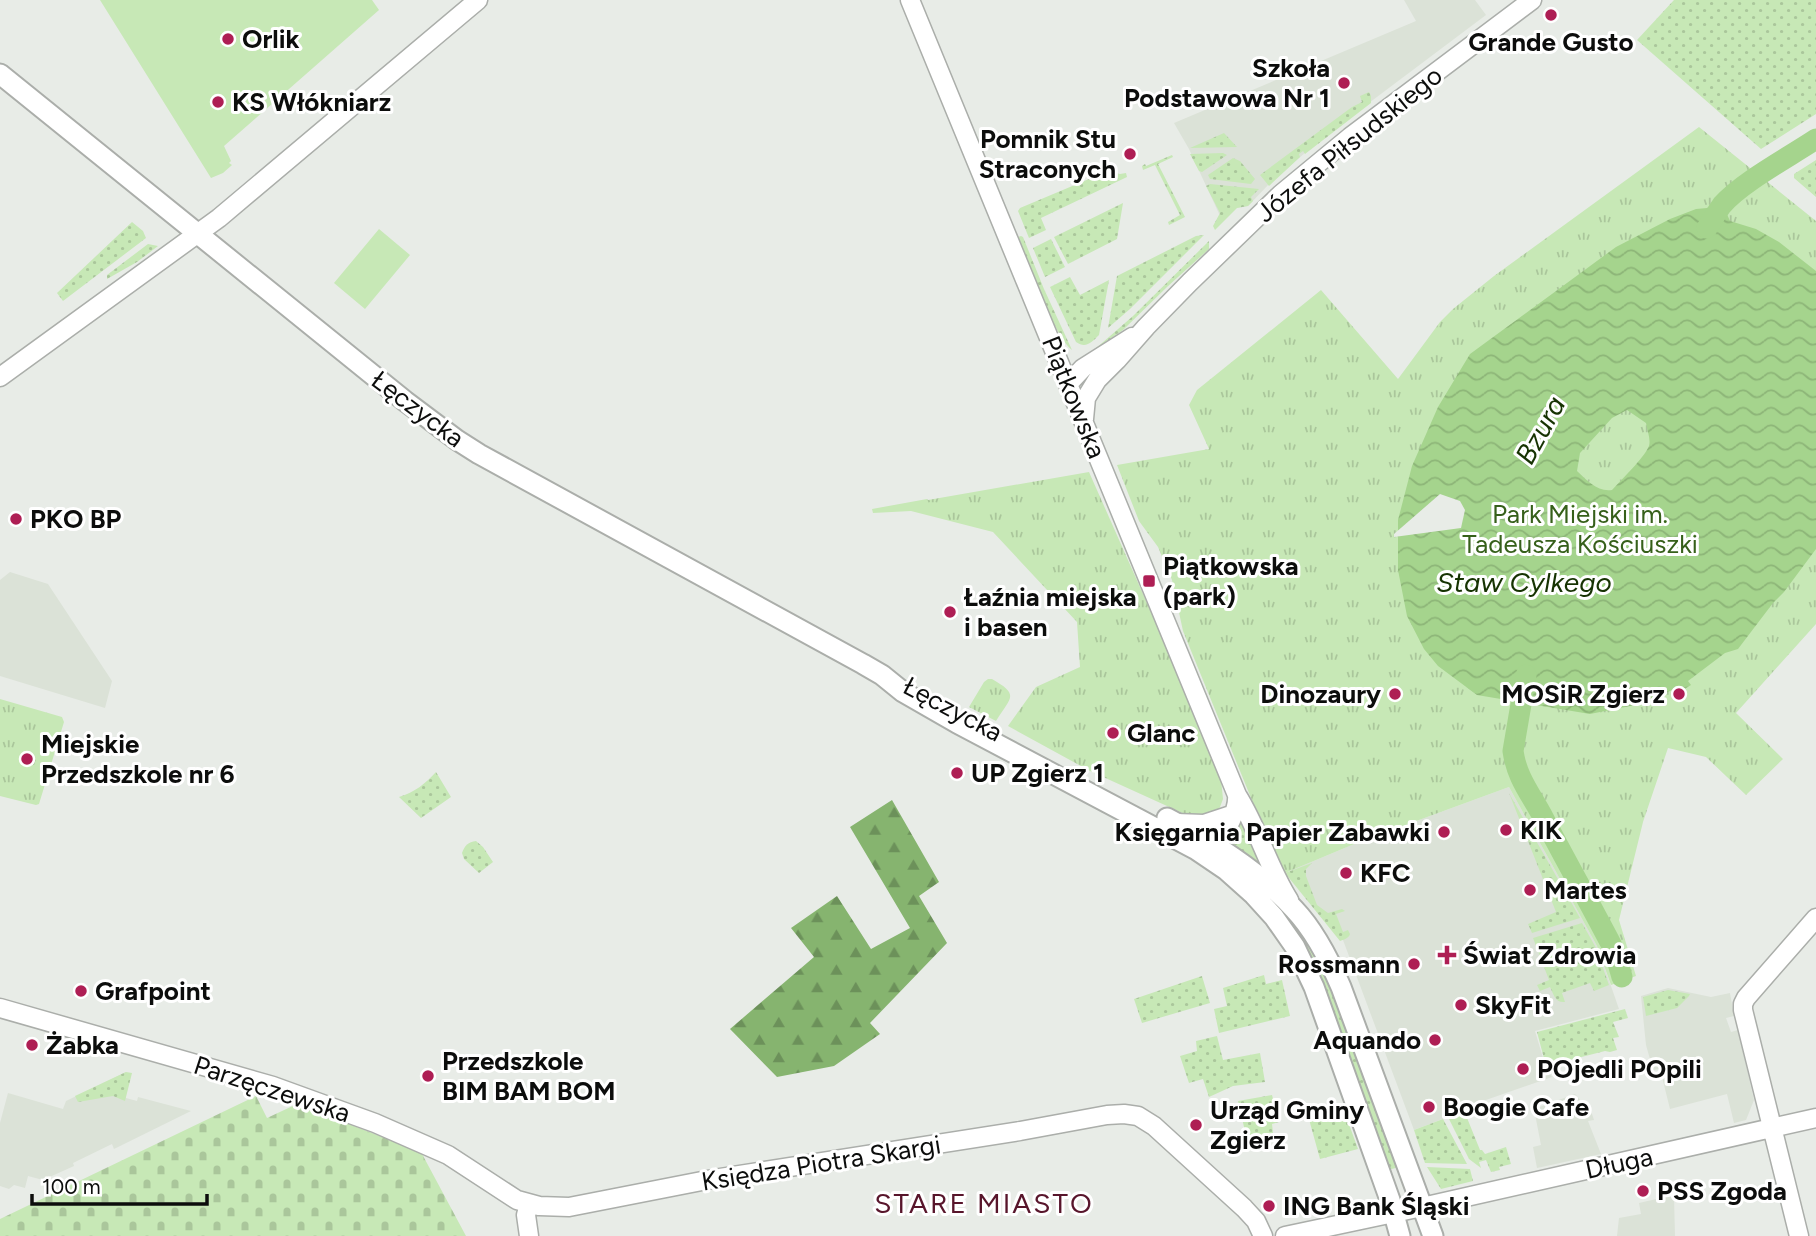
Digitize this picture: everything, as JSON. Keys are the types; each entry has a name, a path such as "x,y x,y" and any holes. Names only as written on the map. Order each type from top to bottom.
{"main road":[{"name":"Łęczycka","path":"0,74 457,440 882,675 903,692 1020,751"},
{"path":"1020,751 1175,823 1213,853 1261,902 1284,931 1314,987 1400,1236"},
{"path":"1020,751 1089,792 1176,838 1213,853 1265,883 1294,909 1310,928 1336,975 1433,1236"}],"street":[{"path":"0,377 198,234 478,0"},
{"name":"Piątkowska","path":"910,0 1237,794 1248,810 1274,874 1294,909"},
{"name":"Józefa Piłsudskiego","path":"1097,380 1146,327 1281,194 1312,167 1532,0"},
{"name":"Józefa Piłsudskiego","path":"1068,384 1095,359 1146,327"},
{"path":"1053,346 1078,357 1095,359"},
{"path":"1068,384 1084,385 1097,380"},
{"path":"1084,423 1086,398 1097,380"},
{"path":"1213,853 1234,814 1237,794"},
{"path":"1175,823 1204,824 1234,814"},
{"path":"1799,1236 1743,1004 1816,918"},
{"name":"Parzęczewska","path":"0,1008 253,1079 363,1118 448,1155 528,1210"},
{"name":"Księdza Piotra Skargi","path":"528,1210 569,1206 746,1174 1124,1114 1146,1120 1163,1134 1244,1208 1256,1221 1263,1236"},
{"name":"Długa","path":"1285,1236 1816,1118"},
{"path":"528,1210 529,1236"}],"shaded area":[{"path":"1404,0 1475,0 1486,15 1321,139 1248,206 1236,208 1221,218 1174,123 1416,21"},
{"path":"10,572 48,584 112,681 105,708 0,676 0,580"},
{"path":"1509,787 1597,946 1619,1009 1535,1031 1546,1068 1552,1077 1463,1108 1414,1130 1343,940 1285,873 1359,842"},
{"path":"1668,988 1711,997 1730,993 1734,1016 1726,1018 1731,1032 1738,1030 1754,1100 1746,1120 1734,1123 1727,1094 1670,1109 1660,1069 1653,1070 1646,1045 1641,996"},
{"path":"126,1072 126,1098 137,1101 138,1097 191,1111 114,1149 112,1144 43,1180 28,1176 25,1188 14,1185 9,1189 0,1186 0,1123 8,1093 63,1109 66,1101"},
{"path":"1575,1094 1592,1114 1594,1120 1588,1121 1601,1154 1537,1168 1533,1147 1541,1145 1534,1109"},
{"path":"1674,1197 1675,1236 1617,1236 1619,1218 1641,1214 1639,1203"}],"green space":[{"name":"KS Włókniarz","path":"100,0 372,0 379,10 224,146 232,165 211,178"},
{"path":"1674,0 1816,0 1816,114 1761,149 1637,40"},
{"path":"1369,92 1371,103 1305,154 1303,151 1299,154 1300,157 1269,186 1260,175 1362,102 1360,96"},
{"name":"Park Miejski im. Tadeusza Kościuszki","path":"1699,127 1816,221 1816,624 1736,713 1783,759 1746,795 1706,757 1668,748 1643,822 1619,920 1636,976 1611,985 1597,946 1509,787 1359,842 1285,873 1271,847 1183,631 1172,580 1158,547 1139,521 1117,465 1209,449 1189,405 1197,390 1321,290 1398,379 1440,322 1453,309 1494,276"},
{"path":"1224,133 1237,147 1190,148"},
{"path":"1190,154 1227,155 1202,172"},
{"path":"1172,155 1173,157 1158,164 1185,217 1169,225 1168,222 1180,215 1155,165 1143,170 1142,166"},
{"path":"1233,158 1240,161 1255,179 1251,184 1210,179 1208,175"},
{"path":"1816,160 1816,197 1794,178 1794,174"},
{"path":"1108,171 1126,173 1127,177 1041,218 1046,230 1029,238 1018,211 1020,208"},
{"path":"1210,184 1259,189 1251,197 1253,201 1248,206 1237,208 1215,230 1213,226 1220,213 1206,186"},
{"path":"1123,203 1117,239 1068,264 1054,237"},
{"path":"132,222 143,231 146,238 63,301 57,293"},
{"path":"379,229 410,255 365,309 334,283"},
{"path":"1204,235 1108,328 1117,276 1196,236"},
{"path":"1021,236 1072,350 1050,315 1018,237"},
{"path":"1051,239 1065,267 1045,277 1033,248"},
{"path":"1209,241 1209,249 1123,330 1094,350 1133,316"},
{"path":"148,244 158,246 107,279 107,275"},
{"path":"1070,277 1080,295 1109,280 1099,335 1086,345 1076,342 1050,287"},
{"path":"1089,472 1182,682 1221,779 1223,799 1215,814 1207,817 1189,816 1090,771 1008,726 1036,687 1080,667 1077,622 993,532 911,511 873,513 872,509"},
{"path":"988,679 1001,684 1010,693 1009,701 996,721 969,707"},
{"name":"Miejskie Przedszkole nr 6","path":"0,699 62,717 64,722 39,804 0,796"},
{"path":"436,772 451,797 421,818 399,797 419,787"},
{"path":"1509,793 1580,918 1532,933 1528,924 1556,912"},
{"path":"892,800 939,882 919,896 947,943 870,1023 880,1034 834,1066 777,1077 730,1029 814,957 791,928 837,896 871,949 910,928 850,827"},
{"path":"1241,820 1262,864 1231,845"},
{"path":"476,841 493,862 479,873 464,859 462,853 467,844"},
{"path":"1312,863 1306,869 1306,876 1317,905 1328,913 1342,909 1345,911 1336,914 1343,932 1348,930 1350,934 1343,940 1340,941 1285,873"},
{"path":"1252,878 1289,913 1323,966 1399,1167 1388,1170 1341,1037"},
{"path":"1582,923 1595,946 1609,985 1594,991 1590,983 1562,993 1565,1002 1562,1002 1555,998 1550,987 1540,991 1537,985 1549,980 1533,938"},
{"path":"1264,975 1266,984 1282,980 1290,1016 1219,1033 1214,1009 1227,1006 1223,988"},
{"path":"1202,976 1210,1003 1142,1023 1134,999"},
{"path":"1668,990 1690,994 1677,1008 1646,1016 1643,997"},
{"path":"1625,1009 1628,1018 1613,1022 1619,1037 1613,1038 1617,1050 1546,1066 1537,1032"},
{"path":"1217,1036 1223,1060 1260,1053 1265,1082 1233,1086 1209,1097 1203,1079 1189,1083 1180,1056 1197,1051 1196,1041"},
{"path":"126,1072 132,1073 125,1101 113,1096 78,1102 75,1096"},
{"path":"1272,1095 1279,1122 1272,1124 1273,1133 1247,1140 1238,1101"},
{"path":"256,1096 267,1118 297,1104 421,1152 466,1236 0,1236 0,1219"},
{"path":"1342,1105 1358,1149 1320,1159 1307,1112"},
{"path":"1463,1108 1480,1150 1485,1154 1506,1147 1511,1164 1491,1172 1486,1160 1479,1162 1481,1168 1469,1159 1447,1115"},
{"path":"1443,1119 1467,1164 1425,1163 1414,1130"},
{"path":"1427,1167 1470,1169 1473,1181 1441,1189"}],"water":[{"name":"Staw Cylkego","path":"1716,203 1723,205 1730,221 1756,229 1779,242 1816,271 1816,549 1738,649 1725,653 1688,681 1691,685 1683,690 1680,686 1635,705 1590,714 1477,695 1438,666 1424,649 1407,616 1398,570 1398,520 1412,466 1438,407 1470,354 1616,247 1670,219 1696,209 1707,208","holes":["1627,410 1646,423 1649,446 1612,490 1597,488 1577,471 1580,453 1612,418"]}],"pier":[{"path":"1440,494 1460,501 1465,510 1461,528 1394,537 1394,534"}],"waterway":[{"name":"Bzura","path":"1707,228 1731,196 1766,170 1816,139"},
{"name":"Bzura","path":"1526,675 1513,751 1518,770 1611,944 1622,977"}],"place":[{"name":"Grande Gusto","path":"1551,15"},
{"name":"Orlik","path":"228,39"},
{"name":"Szkoła Podstawowa Nr 1","path":"1344,83"},
{"name":"KS Włókniarz","path":"218,102"},
{"name":"Pomnik Stu Straconych","path":"1130,154"},
{"name":"PKO BP","path":"16,519"},
{"name":"Piątkowska (park)","path":"1149,581"},
{"name":"Łaźnia miejska i basen","path":"950,612"},
{"name":"Dinozaury","path":"1395,694"},
{"name":"MOSiR Zgierz","path":"1679,694"},
{"name":"Glanc","path":"1113,733"},
{"name":"Miejskie Przedszkole nr 6","path":"27,759"},
{"name":"UP Zgierz 1","path":"957,773"},
{"name":"KIK","path":"1506,830"},
{"name":"Księgarnia Papier Zabawki","path":"1444,832"},
{"name":"KFC","path":"1346,873"},
{"name":"Martes","path":"1530,890"},
{"name":"Świat Zdrowia","path":"1447,955"},
{"name":"Rossmann","path":"1414,964"},
{"name":"Grafpoint","path":"81,991"},
{"name":"SkyFit","path":"1461,1005"},
{"name":"Aquando","path":"1435,1040"},
{"name":"Żabka","path":"32,1045"},
{"name":"POjedli POpili","path":"1523,1069"},
{"name":"Przedszkole BIM BAM BOM","path":"428,1076"},
{"name":"Boogie Cafe","path":"1429,1107"},
{"name":"Urząd Gminy Zgierz","path":"1196,1125"},
{"name":"PSS Zgoda","path":"1643,1191"},
{"name":"ING Bank Śląski","path":"1269,1206"}],"district":[{"name":"STARE MIASTO","path":"984,1203"}]}
